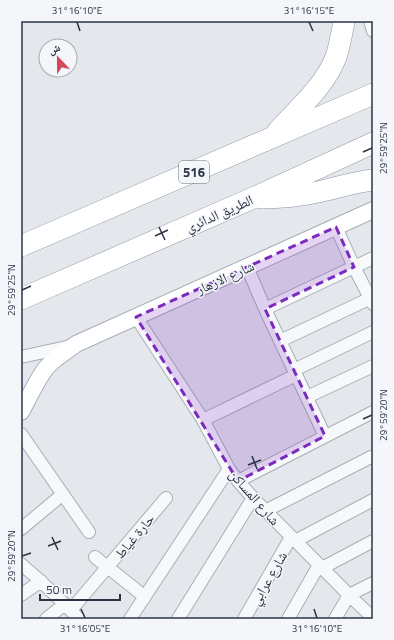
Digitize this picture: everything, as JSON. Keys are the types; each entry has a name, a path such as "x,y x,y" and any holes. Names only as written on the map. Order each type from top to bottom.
{"highway":[{"path":"272,138 327,75 336,58 344,21"},
{"name":"516","path":"21,246 370,96"},
{"name":"الطريق الدائري","path":"21,299 253,198 373,143"},
{"path":"348,154 373,157"},
{"path":"253,198 296,196 352,183 373,180"}],"street":[{"path":"370,21 373,31"},
{"name":"شارع الازهار","path":"21,357 76,344 373,210"},
{"path":"280,341 372,300 354,267 336,227"},
{"path":"265,309 373,258"},
{"path":"247,267 265,309 325,436"},
{"name":"شارع المساكن","path":"136,317 203,420 229,468 238,481 320,567 373,618"},
{"path":"203,420 373,332"},
{"name":"شارع الازهار","path":"21,412 46,368 76,344"},
{"path":"307,398 373,366"},
{"path":"238,481 373,412"},
{"path":"21,434 89,532"},
{"path":"265,511 373,457"},
{"path":"130,619 229,468"},
{"path":"21,529 63,494"},
{"name":"حارة غياط","path":"46,619 72,611 166,498"},
{"path":"178,619 253,498"},
{"path":"293,539 373,500"},
{"name":"شارع عرابي","path":"244,619 293,539"},
{"path":"288,619 320,567 373,541"},
{"path":"95,557 145,597"},
{"path":"21,564 72,611"},
{"path":"21,595 41,581"},
{"path":"336,619 349,596 373,583"}],"highlighted area":[{"path":"336,227 354,267 265,309 325,436 238,481 136,317"}]}
